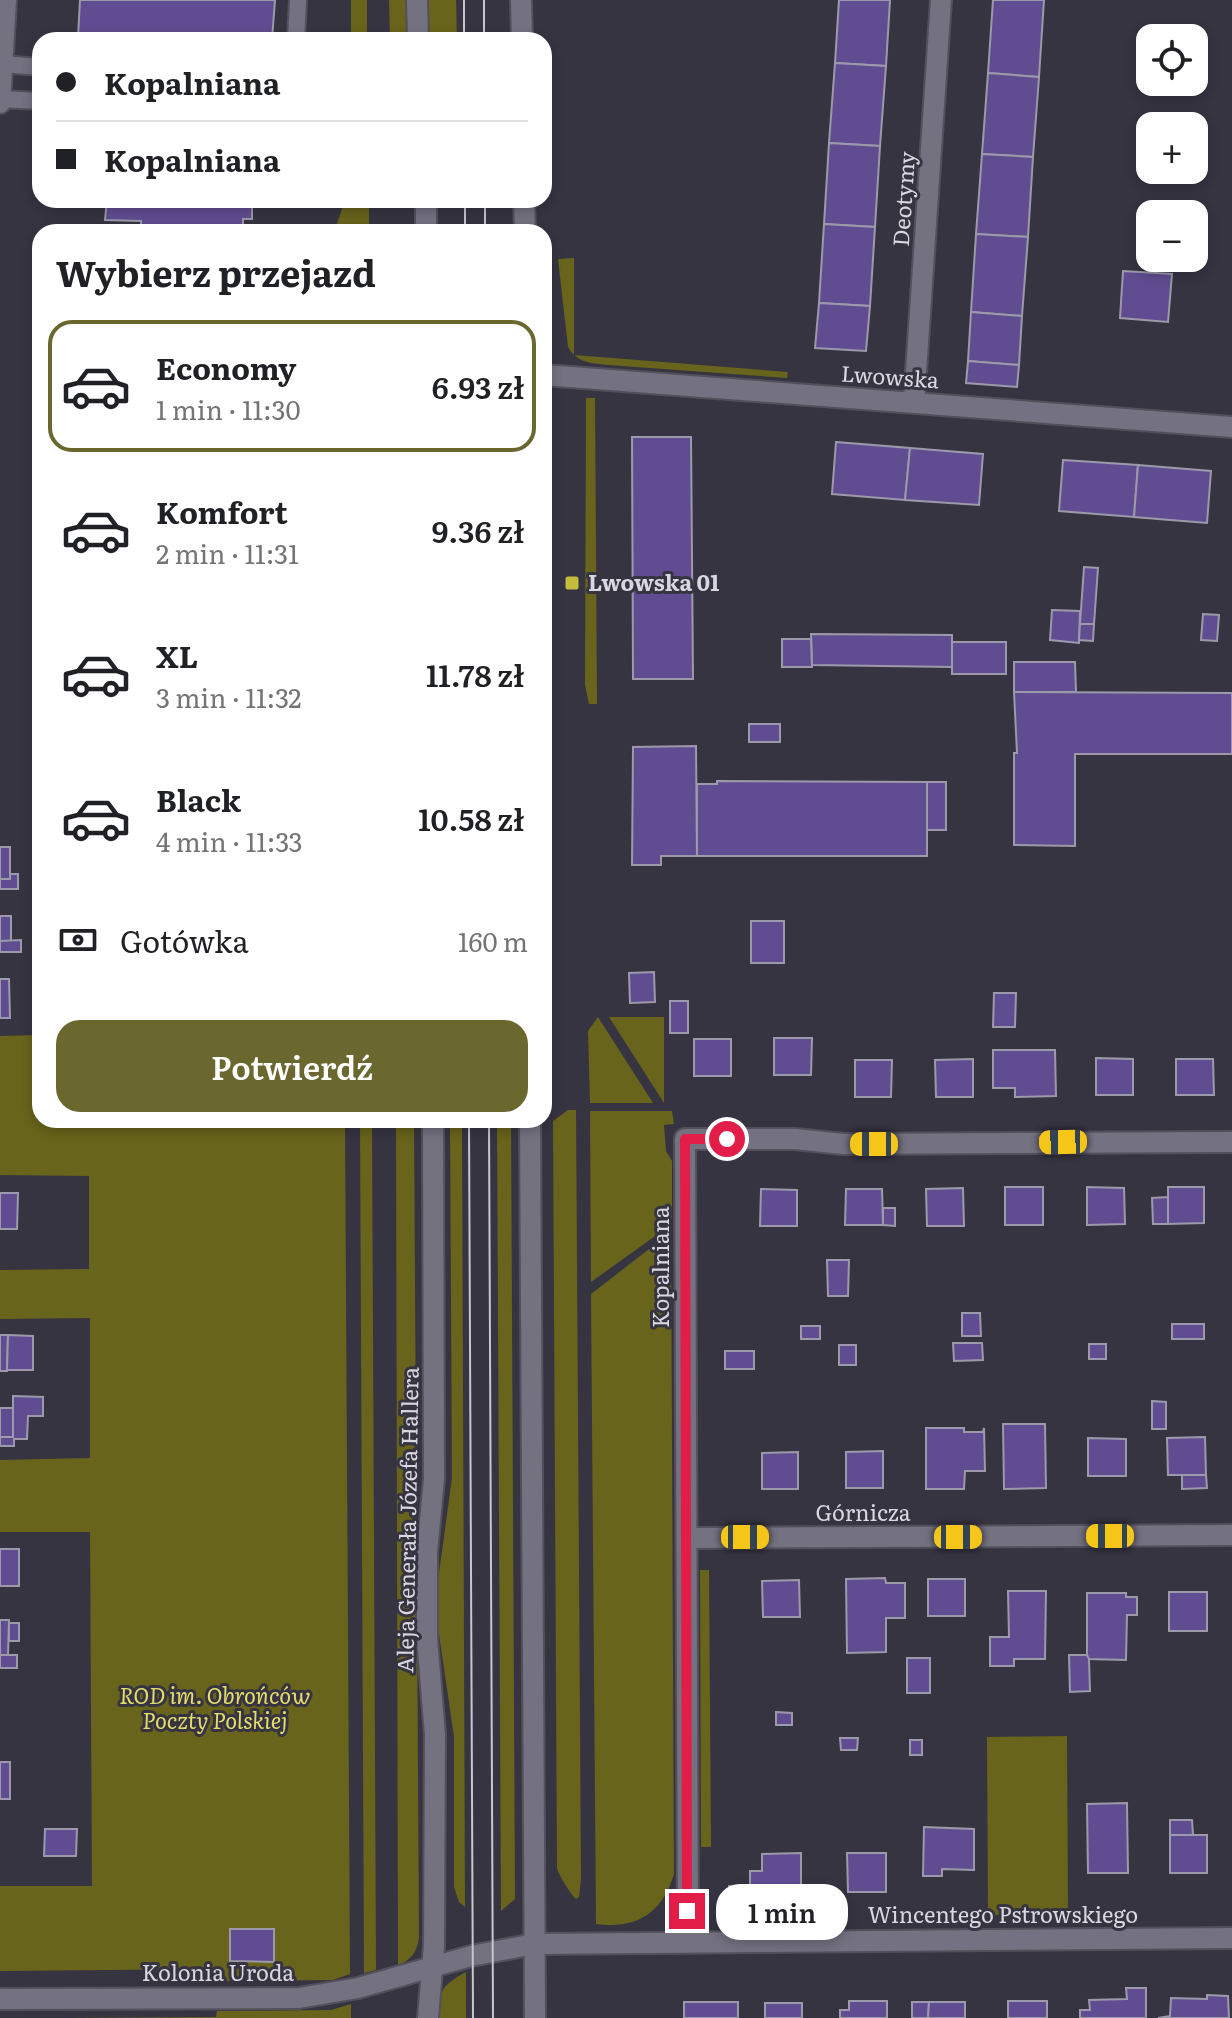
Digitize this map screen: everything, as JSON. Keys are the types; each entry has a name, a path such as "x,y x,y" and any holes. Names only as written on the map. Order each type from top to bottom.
{"street":[{"path":"0,101 6,0"},
{"path":"417,0 418,32"},
{"path":"521,0 522,32"},
{"name":"Deotymy","path":"914,402 941,0"},
{"name":"Lwowska","path":"552,376 1232,427"},
{"name":"Aleja Generała Józefa Hallera","path":"428,2018 432,1968 435,1735 427,1638 427,1552 434,1479 433,1128"},
{"path":"530,1128 535,2018"},
{"name":"Kopalniana","path":"688,1942 685,1139 795,1139 843,1144 1232,1142"},
{"name":"Górnicza","path":"687,1538 1232,1535"},
{"name":"Wincentego Pstrowskiego","path":"534,1944 1232,1938"},
{"path":"432,1968 482,1953 534,1944"},
{"name":"Kolonia Uroda","path":"0,1999 299,1998 358,1988 432,1968"}],"lane":[{"path":"296,32 298,0"},
{"path":"2,64 32,66"},
{"path":"0,101 32,101"}],"green space":[{"path":"351,0 367,0 367,32 351,32"},
{"path":"389,0 406,0 407,32 390,32"},
{"path":"427,0 456,0 457,32 427,32"},
{"path":"342,208 369,208 369,224 337,224"},
{"path":"574,258 574,355 568,347 558,259"},
{"path":"574,355 788,372 787,378 608,365 585,361"},
{"path":"586,398 595,398 597,704 589,704 585,685"},
{"path":"598,1017 653,1103 590,1103 588,1031"},
{"path":"609,1017 664,1017 664,1103"},
{"name":"ROD im. Obrońców Poczty Polskiej","path":"32,1035 32,1128 345,1128 350,1974 333,1980 220,1981 219,1969 0,1971 0,1886 92,1886 90,1532 0,1532 0,1460 90,1458 90,1318 0,1319 0,1270 89,1269 89,1176 0,1175 0,1036"},
{"path":"568,1110 576,1110 581,1878 579,1897 576,1899 557,1868 553,1121"},
{"path":"590,1111 672,1111 674,1124 664,1125 666,1151 672,1161 672,1224 591,1282"},
{"path":"360,1128 372,1128 376,1970 364,1973"},
{"path":"396,1128 414,1128 419,1938 413,1955 398,1965"},
{"path":"450,1128 462,1128 465,1907 459,1902 454,1887 454,1737 436,1595 452,1478"},
{"path":"497,1128 511,1128 515,1899 501,1911"},
{"path":"671,1232 674,1874 662,1899 646,1916 623,1924 596,1924 591,1294"},
{"path":"700,1570 709,1570 711,1847 701,1847"},
{"path":"1067,1736 1068,1914 988,1915 987,1737"},
{"path":"466,1972 466,2018 437,2018 443,1990"},
{"path":"351,2004 351,2018 70,2018 216,2017 217,2011 331,2010"}],"building":[{"path":"80,0 275,0 273,32 78,32"},
{"path":"839,0 890,0 886,66 835,63"},
{"path":"993,0 1044,0 1039,77 988,73"},
{"path":"835,63 886,66 880,146 829,143"},
{"path":"988,73 1039,77 1033,157 982,154"},
{"path":"829,143 880,146 875,227 824,224"},
{"path":"982,154 1033,157 1028,237 976,234"},
{"path":"106,208 252,208 252,219 243,219 243,224 141,224 141,221 105,220"},
{"path":"824,224 875,227 870,306 819,303"},
{"path":"976,234 1028,237 1022,316 971,312"},
{"path":"1123,271 1172,274 1168,322 1120,318"},
{"path":"819,303 870,306 866,351 815,348"},
{"path":"971,312 1022,316 1019,365 968,361"},
{"path":"968,361 1019,365 1017,387 966,383"},
{"path":"632,437 691,437 693,679 633,679"},
{"path":"836,442 910,448 905,500 832,494"},
{"path":"910,448 983,454 979,505 905,500"},
{"path":"1063,460 1138,465 1134,517 1059,511"},
{"path":"1138,465 1211,471 1207,523 1134,517"},
{"path":"1084,567 1098,568 1094,624 1080,624"},
{"path":"1052,610 1080,611 1079,643 1050,640"},
{"path":"1203,614 1219,615 1217,641 1201,640"},
{"path":"1080,624 1094,624 1093,641 1079,640"},
{"path":"811,634 952,635 952,667 812,665"},
{"path":"782,639 811,639 812,667 782,667"},
{"path":"952,642 1006,642 1006,674 952,674"},
{"path":"1014,662 1075,662 1076,692 1014,692"},
{"path":"1014,692 1232,693 1232,754 1075,754 1075,846 1014,845 1014,753 1017,753"},
{"path":"749,724 780,724 780,742 749,742"},
{"path":"696,746 697,856 661,856 661,865 632,865 633,747"},
{"path":"717,781 927,782 927,856 697,856 697,784 717,784"},
{"path":"927,782 946,782 946,830 927,830"},
{"path":"0,847 10,847 10,879 0,879"},
{"path":"10,874 18,874 18,889 0,889 0,879 10,879"},
{"path":"0,916 11,916 11,941 0,941"},
{"path":"751,921 784,921 784,963 751,963"},
{"path":"21,940 21,952 0,952 0,941"},
{"path":"654,972 655,1002 630,1003 629,973"},
{"path":"0,979 9,979 10,1018 0,1018"},
{"path":"994,993 1016,993 1015,1027 993,1027"},
{"path":"670,1001 688,1001 688,1033 670,1033"},
{"path":"774,1038 812,1038 811,1075 774,1075"},
{"path":"694,1039 731,1039 731,1076 694,1076"},
{"path":"993,1050 1055,1050 1056,1096 1015,1097 1015,1088 993,1088"},
{"path":"1096,1058 1133,1059 1133,1095 1096,1095"},
{"path":"973,1059 973,1097 936,1097 935,1060"},
{"path":"1176,1059 1213,1059 1214,1095 1176,1095"},
{"path":"855,1060 892,1060 891,1097 855,1097"},
{"path":"1005,1187 1043,1187 1043,1225 1005,1225"},
{"path":"1087,1187 1124,1188 1125,1224 1087,1225"},
{"path":"1168,1187 1204,1187 1204,1223 1168,1224"},
{"path":"963,1188 964,1226 927,1226 926,1189"},
{"path":"761,1189 797,1190 797,1226 760,1226"},
{"path":"846,1189 882,1189 883,1225 845,1225"},
{"path":"0,1193 18,1193 17,1229 0,1229"},
{"path":"1168,1197 1168,1224 1153,1224 1152,1198"},
{"path":"883,1208 895,1208 895,1226 883,1225"},
{"path":"827,1260 849,1260 848,1296 828,1296"},
{"path":"962,1313 980,1313 981,1336 962,1336"},
{"path":"1172,1324 1204,1324 1204,1339 1172,1339"},
{"path":"801,1326 820,1326 820,1339 801,1339"},
{"path":"0,1335 8,1335 7,1371 0,1371"},
{"path":"8,1335 33,1336 33,1370 7,1370"},
{"path":"953,1343 982,1343 983,1360 954,1361"},
{"path":"1089,1344 1106,1344 1106,1359 1089,1359"},
{"path":"839,1345 856,1345 856,1365 839,1365"},
{"path":"725,1351 754,1351 754,1369 725,1369"},
{"path":"13,1396 43,1397 43,1416 28,1416 27,1439 14,1439 14,1446 0,1446 0,1437 13,1437"},
{"path":"1152,1401 1166,1402 1166,1429 1152,1429"},
{"path":"0,1408 13,1408 13,1437 0,1437"},
{"path":"1003,1424 1045,1424 1046,1488 1004,1489"},
{"path":"926,1428 964,1428 964,1432 983,1432 984,1428 985,1471 965,1471 964,1489 926,1489"},
{"path":"1205,1437 1206,1475 1168,1475 1167,1438"},
{"path":"1088,1438 1126,1439 1126,1476 1088,1476"},
{"path":"883,1451 883,1488 846,1488 846,1452"},
{"path":"798,1452 798,1489 762,1489 762,1453"},
{"path":"1182,1475 1206,1475 1207,1488 1182,1489"},
{"path":"0,1549 19,1549 19,1586 0,1586"},
{"path":"885,1578 886,1583 905,1583 905,1618 886,1618 886,1652 847,1653 846,1579"},
{"path":"928,1579 965,1579 965,1616 928,1616"},
{"path":"799,1580 800,1617 763,1617 762,1581"},
{"path":"1008,1591 1046,1591 1045,1659 1014,1659 1014,1666 990,1666 990,1637 1009,1637"},
{"path":"1169,1592 1207,1592 1207,1631 1169,1631"},
{"path":"1087,1593 1126,1593 1126,1597 1137,1597 1137,1615 1127,1615 1126,1660 1087,1659"},
{"path":"0,1620 9,1620 8,1655 0,1655"},
{"path":"9,1623 19,1623 19,1641 9,1641"},
{"path":"0,1655 17,1655 17,1668 0,1668"},
{"path":"1069,1655 1087,1655 1090,1691 1070,1692"},
{"path":"907,1658 930,1658 930,1693 907,1693"},
{"path":"776,1712 792,1713 792,1725 776,1725"},
{"path":"840,1738 858,1738 857,1750 841,1750"},
{"path":"910,1740 922,1740 922,1755 910,1755"},
{"path":"0,1762 10,1762 10,1799 0,1799"},
{"path":"1127,1803 1128,1873 1088,1873 1087,1804"},
{"path":"1170,1820 1192,1820 1193,1835 1170,1835"},
{"path":"924,1827 974,1829 974,1870 942,1869 942,1876 923,1876"},
{"path":"45,1829 77,1829 76,1856 44,1856"},
{"path":"1170,1835 1207,1835 1207,1873 1170,1873"},
{"path":"801,1853 801,1892 750,1892 750,1871 762,1871 762,1854"},
{"path":"847,1853 886,1853 886,1892 848,1892"},
{"path":"729,1886 750,1887 750,1892 763,1892 763,1908 729,1909"},
{"path":"230,1929 274,1929 274,1962 230,1961"},
{"path":"1126,1988 1146,1988 1146,2018 1080,2018 1080,2010 1090,2010 1089,2000 1127,1999"},
{"path":"1207,1995 1228,1996 1229,2018 1158,2018 1170,2016 1171,1998 1207,1999"},
{"path":"849,2001 887,2001 887,2018 840,2018 840,2010 849,2010"},
{"path":"1008,2001 1047,2001 1047,2018 1008,2018"},
{"path":"684,2002 738,2002 738,2018 684,2018"},
{"path":"912,2002 929,2002 928,2018 912,2018"},
{"path":"929,2002 965,2002 965,2018 928,2018"},
{"path":"765,2003 802,2003 802,2018 765,2018"}],"tram line":[{"path":"464,0 464,32"},
{"path":"484,0 484,32"},
{"path":"465,208 465,224"},
{"path":"485,208 485,224"},
{"path":"469,1128 473,2018"},
{"path":"489,1128 493,2018"}],"place":[{"name":"Lwowska 01","path":"572,583"}],"route":[{"path":"687,1911 685,1139 727,1139"}]}
